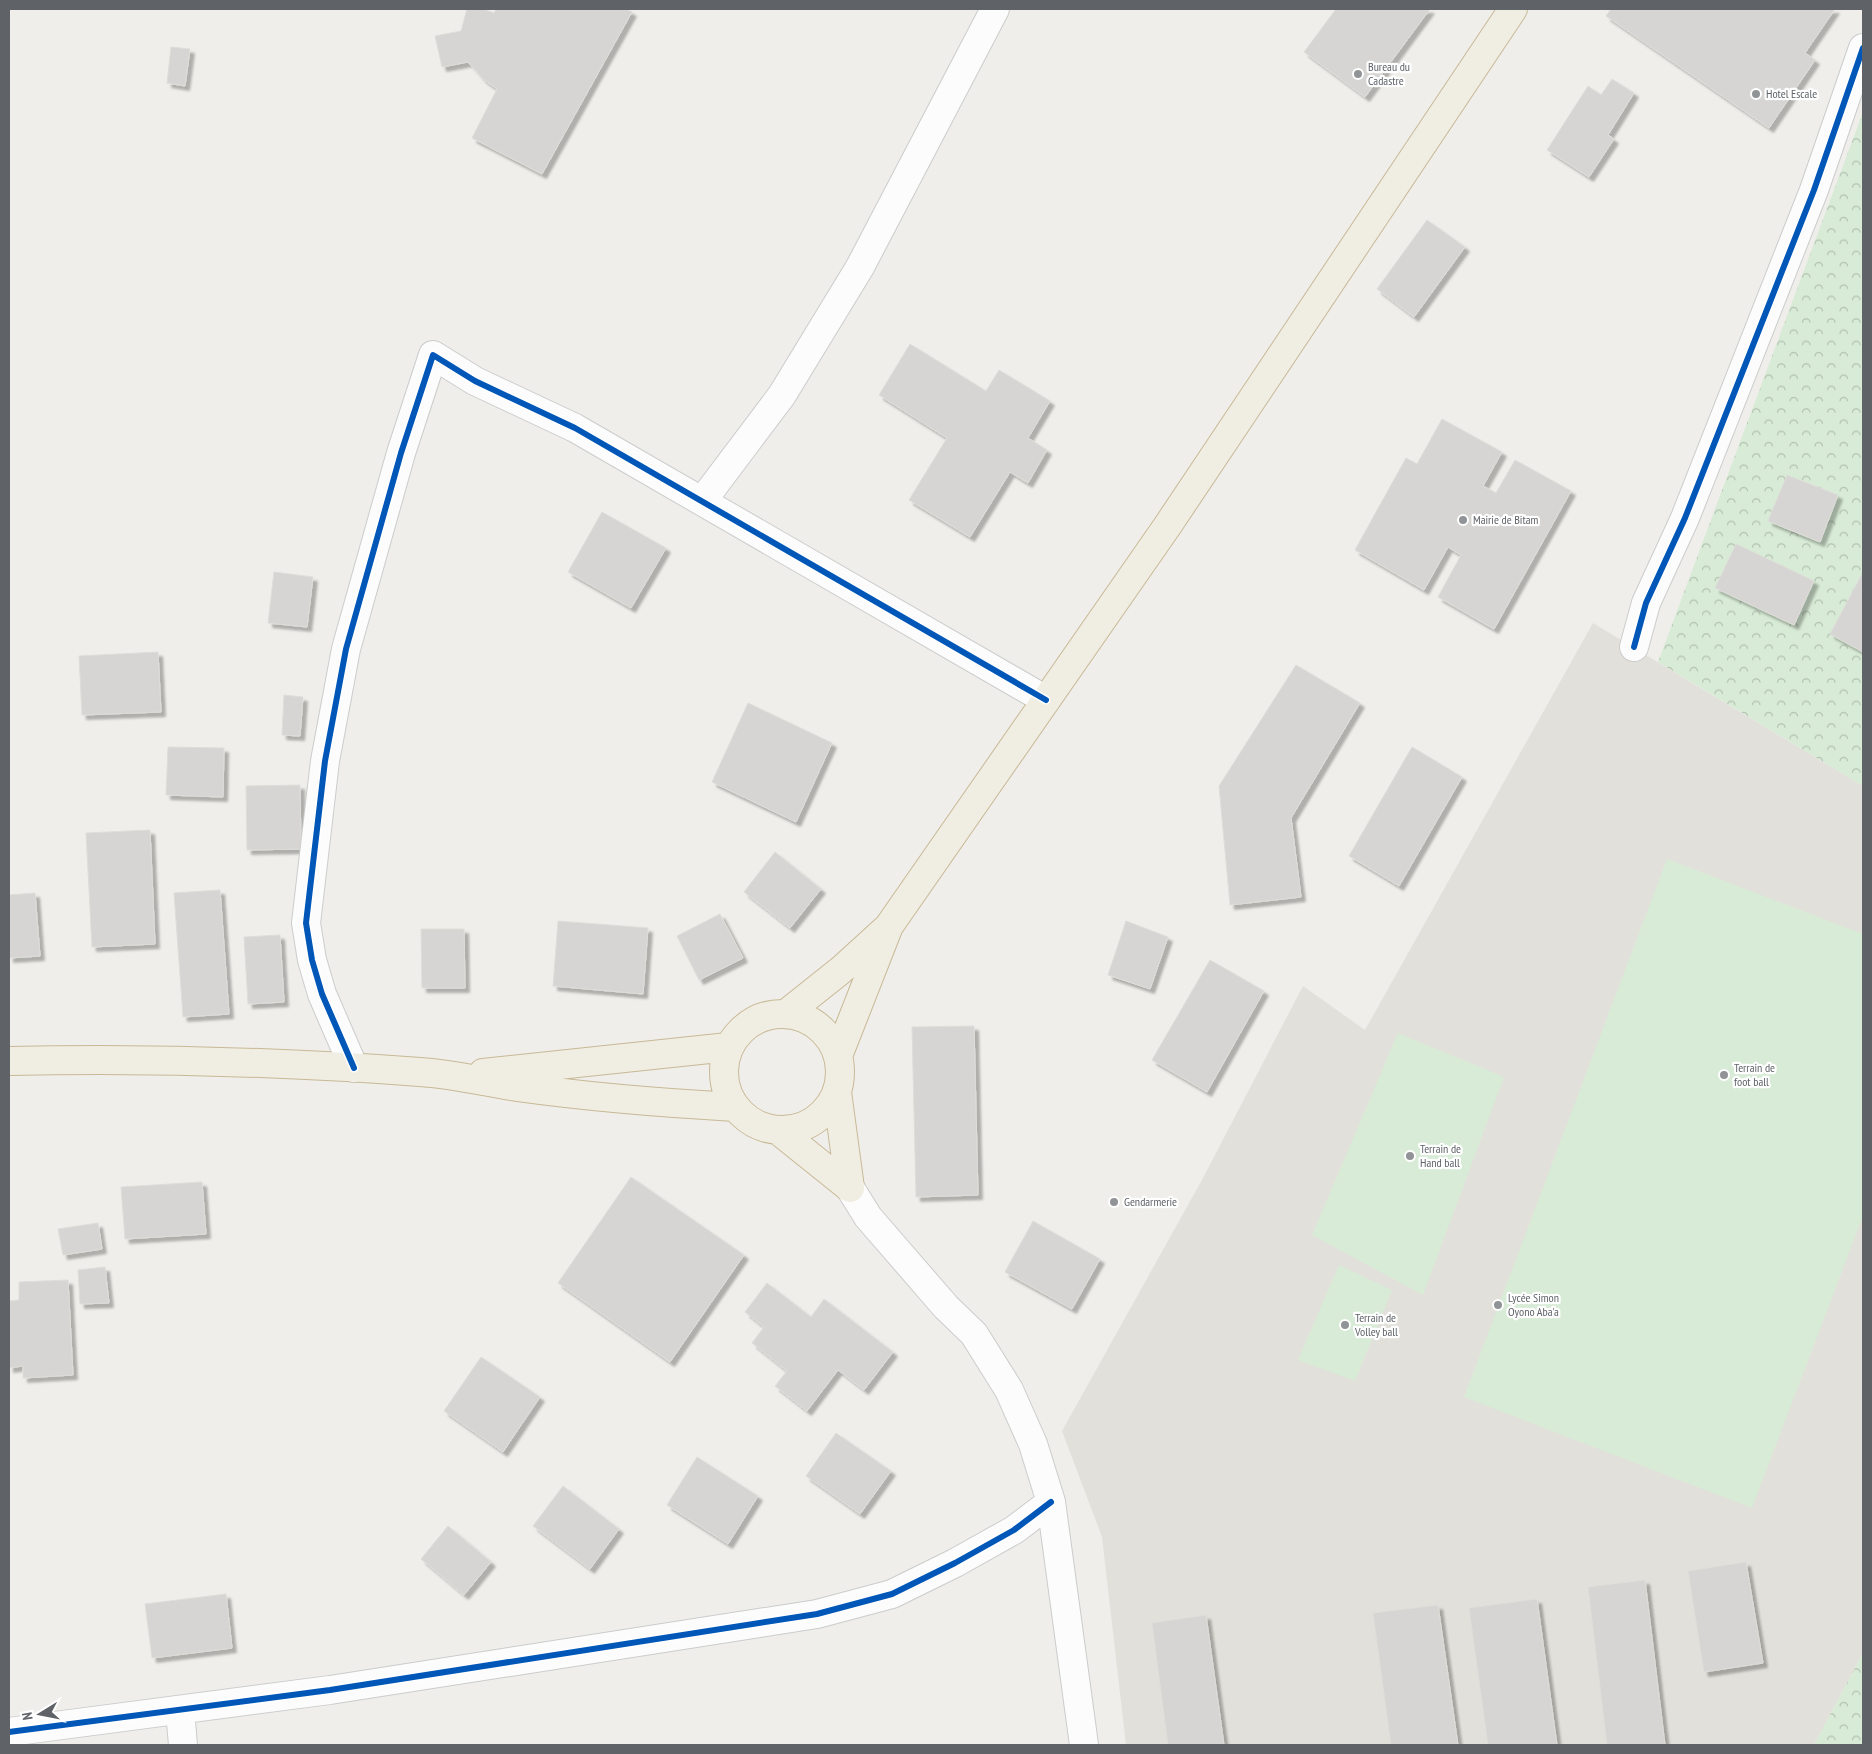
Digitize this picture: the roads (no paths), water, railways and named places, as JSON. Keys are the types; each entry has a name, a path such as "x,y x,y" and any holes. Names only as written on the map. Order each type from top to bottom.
{"highway":[{"path":"787,1013 834,976 889,926 1168,525 1513,9"},
{"path":"838,1056 889,926"},
{"path":"837,1092 828,1108 815,1120 799,1128 779,1131 764,1128 748,1120 735,1107 727,1093 723,1078 728,1047 738,1032 752,1021 768,1014 787,1013 804,1017 819,1027 831,1040 838,1056 840,1074 837,1092 850,1188"},
{"path":"462,1076 528,1067 728,1047"},
{"path":"9,1061 222,1063 354,1068 462,1076 572,1094 648,1102 735,1107"},
{"path":"779,1131 850,1188"}],"street":[{"path":"703,500 782,395 860,267 995,9"},
{"path":"1634,647 1646,604 1685,518 1814,190 1863,48"},
{"path":"354,1068 322,994 312,960 306,923 325,761 346,649 401,454 433,355 475,381 575,428 703,500 782,549 1046,700"},
{"path":"850,1188 868,1217 946,1307 974,1334 1009,1390 1033,1444 1051,1502 1084,1745"},
{"path":"9,1732 330,1690 817,1614 892,1594 955,1563 1014,1530 1051,1502"},
{"path":"180,1710 183,1745"}],"place":[{"name":"Bureau du Cadastre","path":"1358,74"},
{"name":"Hotel Escale","path":"1756,94"},
{"name":"Mairie de Bitam","path":"1463,520"},
{"name":"Terrain de foot ball","path":"1724,1075"},
{"name":"Terrain de Hand ball","path":"1410,1156"},
{"name":"Gendarmerie","path":"1114,1202"},
{"name":"Lycée Simon Oyono Aba'a","path":"1498,1305"},
{"name":"Terrain de Volley ball","path":"1345,1325"}]}
